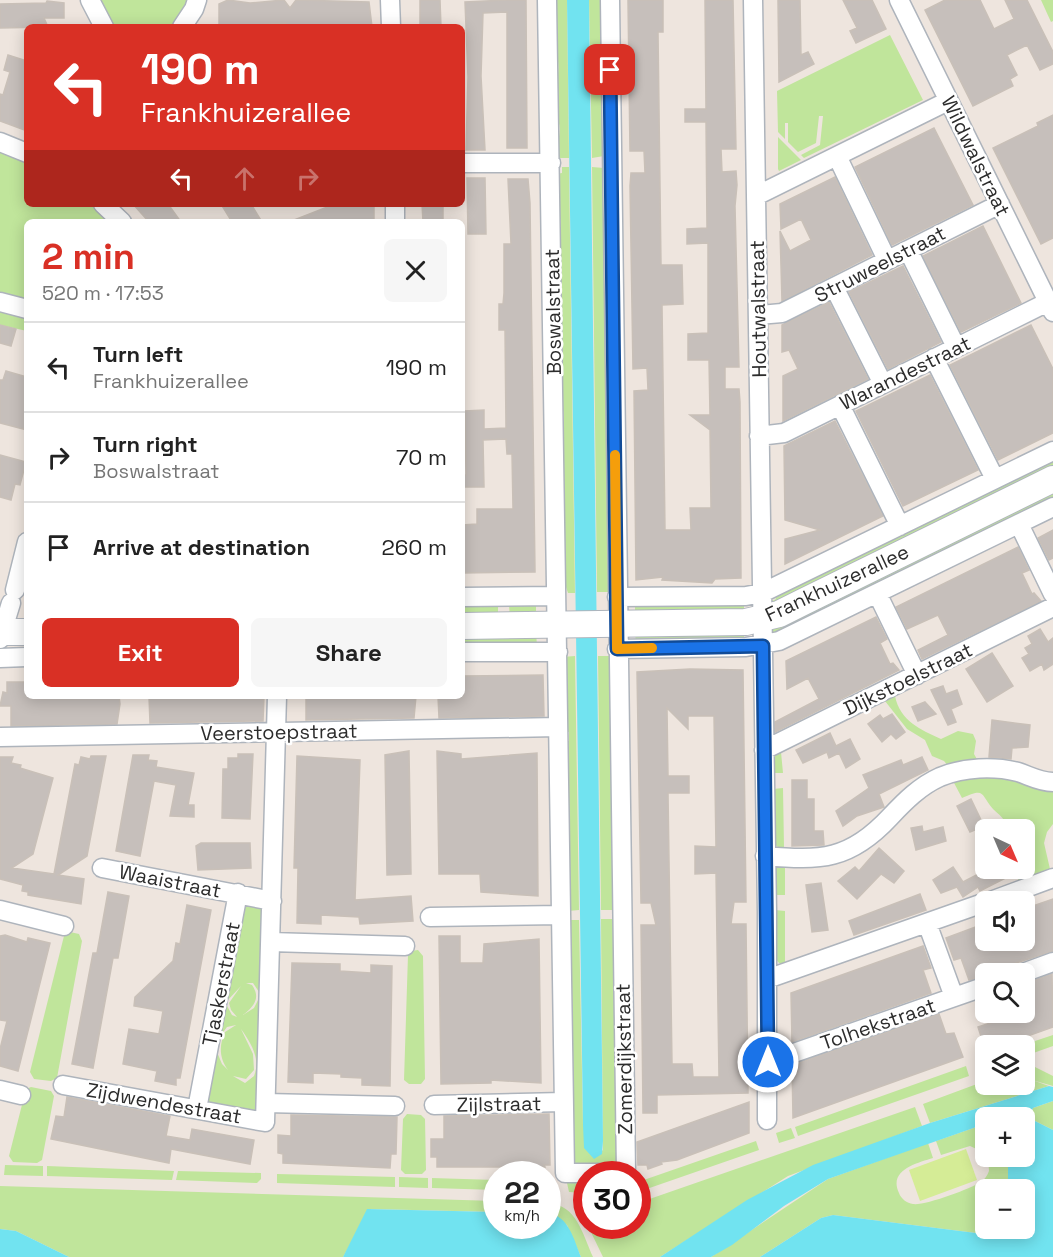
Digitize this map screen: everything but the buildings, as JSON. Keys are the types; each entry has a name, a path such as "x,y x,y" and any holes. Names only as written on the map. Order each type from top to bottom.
{"main road":[{"name":"Frankhuizerallee","path":"465,626 564,625 613,632 763,619 803,603 1053,479"},
{"path":"0,634 24,632"}],"street":[{"path":"90,0 102,24"},
{"path":"184,24 197,0"},
{"path":"390,0 391,24"},
{"name":"Boswalstraat","path":"547,0 556,596 564,625"},
{"path":"609,0 617,597 613,632"},
{"name":"Houtwalstraat","path":"753,0 763,619 767,1120"},
{"name":"Wildwalstraat","path":"899,0 1050,307"},
{"path":"756,196 948,101"},
{"path":"0,142 24,152"},
{"path":"837,156 887,260"},
{"path":"465,163 551,163"},
{"name":"Struweelstraat","path":"758,315 782,313 1000,204"},
{"path":"106,207 119,219"},
{"path":"908,250 956,347"},
{"path":"834,286 883,384"},
{"path":"0,302 24,308"},
{"name":"Warandestraat","path":"759,436 784,433 956,347 1050,307"},
{"path":"934,358 995,479"},
{"path":"840,405 900,526"},
{"name":"Frankhuizerallee","path":"617,597 746,596 762,593 1053,451"},
{"name":"Frankhuizerallee","path":"613,632 763,646 779,641 1053,507"},
{"path":"1019,524 1053,594"},
{"path":"0,634 13,600 24,554"},
{"path":"877,593 917,675"},
{"path":"465,597 556,596"},
{"name":"Dijkstoelstraat","path":"764,750 1053,607"},
{"name":"Zomerdijkstraat","path":"564,625 558,652 558,727 565,1173 626,1173 613,632"},
{"path":"465,652 558,652"},
{"path":"0,658 24,657"},
{"name":"Tjaskerstraat","path":"265,1122 277,699"},
{"name":"Veerstoepstraat","path":"0,736 558,727"},
{"path":"765,856 806,859 843,852 862,843 878,830 908,797 941,776 987,768 1053,782"},
{"name":"Waaistraat","path":"102,868 238,893"},
{"path":"1017,891 1053,878"},
{"name":"Tjaskerstraat","path":"197,1109 238,893 272,900"},
{"path":"767,980 975,906"},
{"path":"0,910 64,926"},
{"path":"430,917 561,915"},
{"name":"Tolhekstraat","path":"927,923 954,997"},
{"path":"271,942 405,946"},
{"path":"1035,969 1053,962"},
{"name":"Tolhekstraat","path":"768,1062 975,990"},
{"name":"Zijdwendestraat","path":"63,1085 265,1122"},
{"path":"0,1090 21,1095"},
{"name":"Zijlstraat","path":"434,1105 563,1102"},
{"name":"Zijdwendestraat","path":"266,1103 395,1106"}],"green space":[{"path":"94,0 192,0 177,24 109,24"},
{"path":"557,0 567,0 569,158 557,158 555,148 560,132 556,116 559,96 555,84 558,68 555,53"},
{"path":"589,0 603,0 604,156 592,158"},
{"path":"1041,0 1053,0 1053,21 1051,22"},
{"path":"890,35 923,100 804,158 801,155 820,145 823,116 819,116 816,143 798,152 788,142 788,123 785,123 785,139 778,132 777,91"},
{"path":"778,137 801,160 779,171 778,169"},
{"path":"0,152 24,162 24,207 93,207 106,219 24,219 24,303 0,297"},
{"path":"562,167 569,167 575,593 568,593 566,587 561,587 565,556 560,432 564,418 560,403 562,375 559,370 563,354 559,339 562,333 559,304 562,290 558,276 560,247 558,241 561,226 557,211 559,196 555,174 562,173"},
{"path":"592,167 604,168 611,592 597,592"},
{"path":"0,312 24,317 24,330 0,325"},
{"path":"1053,455 1053,471 774,606 772,601 776,599 773,593"},
{"path":"1053,487 1053,503 781,637 778,631 773,633 771,627"},
{"path":"536,601 536,618 510,618 509,605"},
{"path":"744,601 744,612 635,616 635,602"},
{"path":"465,605 498,605 498,614 465,619"},
{"path":"635,631 744,632 744,643 636,645"},
{"path":"536,632 537,646 506,646 506,642 502,642 501,646 465,647 465,633"},
{"path":"575,656 579,910 568,911 564,741 569,741 569,732 563,732 562,657"},
{"path":"598,656 612,656 613,910 601,910"},
{"path":"895,696 906,718 926,732 941,739 958,731 973,734 976,741 974,754 978,761 949,767 944,761 932,756 925,740 907,729 885,701"},
{"path":"781,752 783,773 773,773 772,758"},
{"path":"987,772 1053,787 1053,824 1047,832 1044,843 1050,869 1035,875 1035,819 1002,819 982,794 975,793 962,798 953,781 941,786 941,782"},
{"path":"783,788 784,847 778,847 774,844 773,789"},
{"path":"785,867 785,895 775,895 775,868"},
{"path":"242,903 262,904 259,992 253,983 246,983 252,985 256,998 253,1005 243,1015 254,1008 259,998 256,1101 261,1102 257,1112 249,1114 249,1109 213,1103 212,1107 208,1104 206,1090 210,1091 217,1052 222,1064 228,1070 222,1056 222,1042 225,1032 236,1025 227,1027 221,1035 226,1004 232,1015 237,1017 229,1003 241,986 227,1001 243,911","holes":["241,1029 256,1057 254,1076 245,1083 233,1076 246,1079 254,1070 253,1054"]},
{"path":"775,910 785,911 785,963 779,963 775,958"},
{"path":"601,919 614,919 617,1161 573,1161 573,1163 571,1162 568,920 579,920 583,1125 603,1151"},
{"path":"70,932 79,934 82,941 57,1078 51,1081 34,1079 30,1072 64,936"},
{"path":"418,950 423,956 425,1079 421,1084 409,1084 404,1080 408,955 411,951"},
{"path":"1053,1035 1053,1046 1035,1052 1035,1041"},
{"path":"966,1066 969,1076 798,1136 795,1127"},
{"path":"1035,1067 1053,1076 1053,1086 1035,1081"},
{"path":"1035,1081 1049,1086 1035,1090"},
{"path":"975,1085 975,1095 1020,1095 975,1107 975,1109 930,1123 923,1104"},
{"path":"31,1087 51,1091 54,1096 42,1160 37,1163 13,1162 9,1156 26,1089"},
{"path":"1053,1101 1053,1130 1035,1121 1035,1107"},
{"path":"915,1107 922,1126 788,1176 660,1257 603,1257 594,1239 651,1239 651,1198"},
{"path":"407,1114 421,1115 425,1119 426,1170 422,1174 405,1174 401,1170 403,1119"},
{"path":"975,1127 975,1148 970,1146 941,1155 936,1141"},
{"path":"791,1128 795,1138 779,1143 776,1133"},
{"path":"756,1141 759,1150 651,1187 651,1177"},
{"path":"928,1143 933,1158 919,1162 901,1173 897,1179 900,1195 906,1202 919,1204 958,1193 975,1185 975,1233 833,1215 821,1218 760,1257 711,1257 828,1179"},
{"path":"966,1149 977,1179 920,1201 909,1170"},
{"path":"5,1165 43,1166 43,1176 4,1175"},
{"path":"47,1166 174,1171 172,1180 47,1176"},
{"path":"989,1167 1008,1167 1008,1179 985,1179"},
{"path":"178,1171 261,1173 261,1179 257,1183 176,1180"},
{"path":"277,1174 395,1177 395,1187 277,1183"},
{"path":"399,1177 428,1178 428,1188 399,1187"},
{"path":"432,1178 483,1180 483,1190 432,1188"},
{"path":"567,1183 573,1183 573,1192 569,1192"},
{"path":"0,1186 483,1201 483,1212 371,1209 343,1257 69,1257 16,1231 0,1229"},
{"path":"561,1206 573,1216 573,1239 567,1225 561,1221"},
{"path":"573,1239 586,1239 593,1257 581,1257"}],"water":[{"path":"567,0 589,0 603,1141 602,1154 594,1159 584,1148 583,1125"},
{"path":"1053,1087 1053,1101 1035,1107 981,1107 1020,1095 1035,1095 1035,1090"},
{"path":"975,1109 975,1128 828,1179 784,1206 732,1245 711,1257 660,1257 747,1200 813,1165"},
{"path":"1035,1121 1053,1130 1053,1257 760,1257 821,1218 833,1215 975,1233 975,1239 1035,1239 1035,1179 1008,1179 1008,1167 1035,1167"},
{"path":"367,1209 483,1212 483,1239 561,1239 561,1219 573,1236 581,1257 343,1257"},
{"path":"0,1229 16,1231 69,1257 0,1257"}],"slow traffic":[{"path":"615,455 617,649 652,648"}],"route":[{"path":"610,70 617,649 763,646 768,1062"}]}
